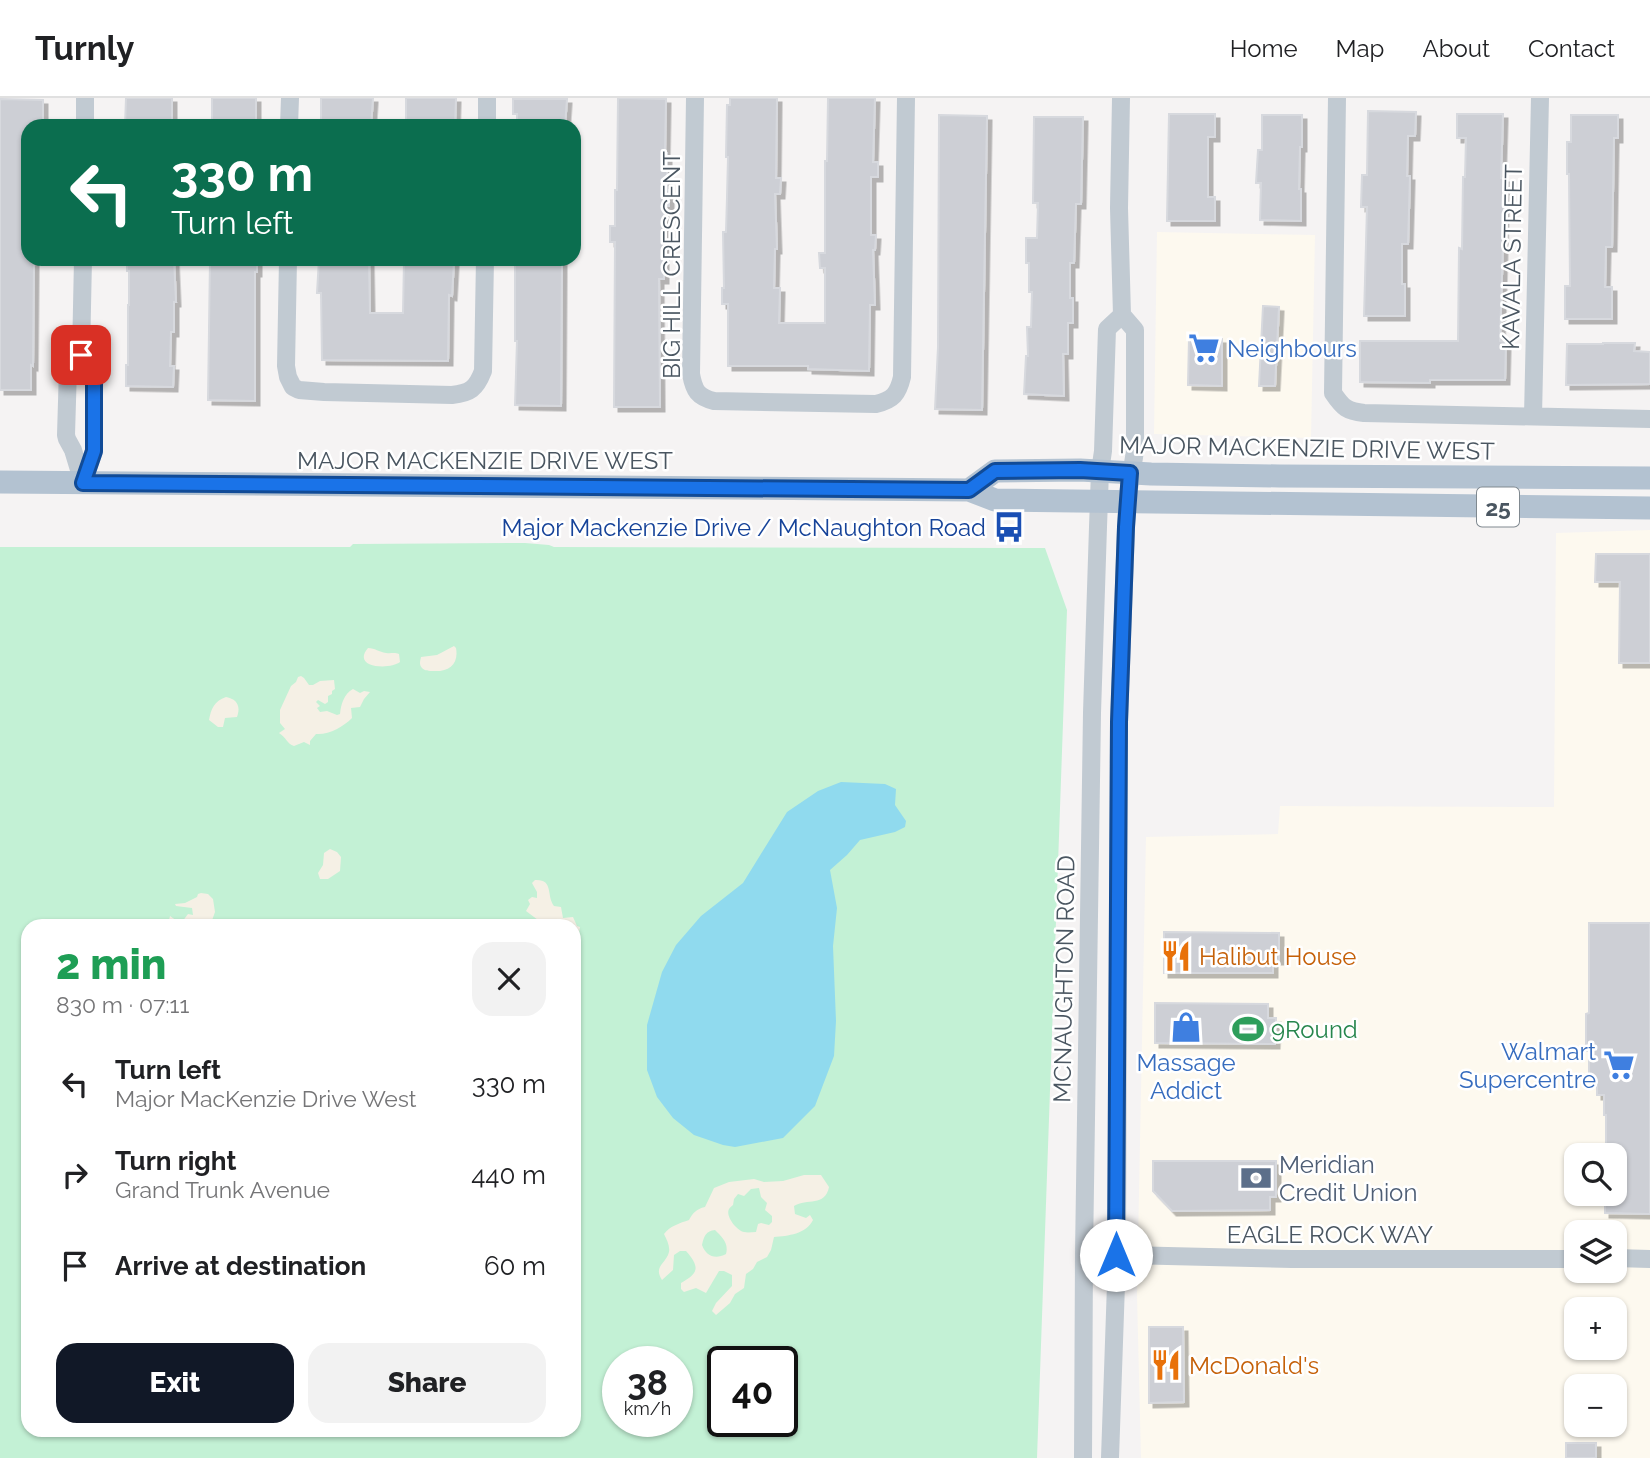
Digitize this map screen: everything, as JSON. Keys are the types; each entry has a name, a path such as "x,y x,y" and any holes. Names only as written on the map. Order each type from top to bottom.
{"main road":[{"name":"MAJOR MACKENZIE DRIVE WEST","path":"969,490 995,471 1650,478"},
{"name":"MAJOR MACKENZIE DRIVE WEST","path":"0,482 969,490 995,500 1650,508"}],"street":[{"path":"85,98 85,119"},
{"path":"289,119 290,98"},
{"path":"487,98 487,119"},
{"name":"BIG HILL CRESCENT","path":"695,98 691,374 695,389 702,398 714,401 876,404 889,401 894,396 902,377 905,98"},
{"path":"1111,1458 1116,1255 1119,722 1127,500 1135,451 1135,330 1122,315 1119,208 1121,98"},
{"path":"1337,98 1334,393 1339,402 1348,411 1364,413 1650,419"},
{"name":"KAVALA STREET","path":"1533,416 1539,98"},
{"path":"82,266 81,355 68,368 66,439 73,450 83,483"},
{"path":"288,266 286,366 293,387 324,393 452,395 466,394 473,389 480,381 483,371 485,266"},
{"name":"MCNAUGHTON ROAD","path":"1083,1458 1092,713 1099,500 1104,451 1107,329 1122,315"},
{"path":"81,355 94,368 94,451 83,483"},
{"name":"EAGLE ROCK WAY","path":"1084,1254 1292,1259 1564,1259"},
{"path":"1627,1258 1650,1259"}],"shaded area":[{"path":"1157,232 1315,235 1311,438 1154,434"},
{"path":"1650,530 1650,1458 1141,1458 1137,1295 1146,837 1278,834 1280,806 1554,807 1556,533"}],"green space":[{"path":"525,543 554,547 1045,548 1067,610 1037,1458 0,1458 0,547 350,547 353,544"}],"sand":[{"path":"454,646 457,654 452,666 439,671 424,670 421,667 421,657 437,655"},
{"path":"368,648 399,654 400,662 395,665 374,666 364,660"},
{"path":"301,676 309,685 334,680 335,689 328,696 328,702 316,702 320,706 317,708 320,712 340,714 350,691 353,689 360,693 370,692 360,707 351,708 352,718 344,724 331,732 316,734 310,745 304,742 294,746 279,733 285,729 280,723 280,710 291,686"},
{"path":"226,697 233,699 239,710 237,717 225,718 223,727 218,727 209,720 210,716 216,703"},
{"path":"330,849 341,857 340,871 328,879 320,879 318,873 323,865 324,853"},
{"path":"535,880 545,882 554,906 561,907 563,918 574,919 537,919 526,911 530,904 528,900 537,898 532,883"},
{"path":"198,894 208,894 213,899 215,912 212,919 184,919 188,914 193,915 192,908 175,904 185,903"},
{"path":"804,1175 821,1175 829,1187 820,1200 794,1206 795,1214 806,1218 810,1215 813,1220 810,1225 796,1233 774,1237 767,1257 757,1262 746,1274 744,1288 716,1315 712,1311 732,1286 732,1275 719,1271 706,1293 696,1288 684,1292 681,1283 696,1269 694,1261 686,1251 680,1251 674,1255 673,1270 662,1280 659,1268 669,1250 664,1234 705,1207 714,1188 729,1182 754,1179 764,1182 783,1181","holes":["759,1188 761,1197 767,1203 765,1210 772,1216 772,1222 769,1225 758,1224 756,1232 741,1231 730,1219 729,1209 738,1194 744,1196 751,1189","715,1230 727,1247 726,1254 718,1257 708,1254 702,1245 706,1235"]}],"water":[{"path":"841,782 885,784 896,789 895,805 906,821 905,827 895,832 860,840 830,870 837,908 833,946 836,1021 834,1056 815,1106 783,1138 735,1147 694,1135 673,1118 657,1097 647,1070 647,1025 662,972 676,945 701,916 743,883 787,812 818,791"}],"building":[{"path":"126,98 172,98 172,119 125,119"},
{"path":"212,98 256,98 256,119 212,119"},
{"path":"321,98 373,98 372,119 321,119"},
{"path":"406,98 456,98 455,119 406,119"},
{"path":"618,98 666,99 665,153 669,206 664,206 664,279 659,279 660,407 614,407 615,242 610,242 610,226 615,226"},
{"path":"730,98 777,98 776,178 781,178 780,194 775,194 777,249 774,288 780,288 779,323 825,323 825,268 820,268 819,253 825,253 828,98 875,98 873,162 878,162 878,177 871,177 871,235 876,235 873,250 875,305 870,305 869,371 808,369 808,366 728,366 728,304 722,304 722,288 727,197 727,105 730,105"},
{"path":"0,99 43,100 43,119 21,119 21,266 34,266 31,390 0,390"},
{"path":"513,99 567,99 566,119 517,119 517,114 513,114"},
{"path":"1368,111 1416,112 1415,136 1408,136 1408,244 1402,244 1405,316 1364,316 1367,207 1361,207 1362,175 1367,175"},
{"path":"1169,114 1215,114 1215,137 1208,137 1208,197 1215,197 1215,221 1167,221"},
{"path":"1457,114 1503,114 1501,178 1505,178 1500,341 1506,342 1505,380 1360,382 1360,341 1458,341 1459,248 1462,249 1466,138 1457,138"},
{"path":"939,115 987,116 982,410 935,409 938,347"},
{"path":"1262,115 1302,115 1299,189 1301,221 1260,220 1261,183 1256,183 1258,150 1262,150"},
{"path":"1571,115 1618,115 1618,138 1614,138 1612,247 1606,247 1605,287 1612,287 1612,319 1565,319 1565,286 1570,286 1567,142 1571,142"},
{"path":"1034,117 1083,117 1081,204 1076,204 1074,263 1070,263 1073,323 1068,323 1068,354 1063,354 1064,396 1024,394 1028,356 1027,327 1031,327 1032,292 1029,292 1026,238 1037,238 1038,203 1033,203"},
{"path":"127,266 174,266 176,302 174,332 171,332 170,366 174,366 173,387 126,386 129,305"},
{"path":"210,266 257,266 255,401 208,400"},
{"path":"319,266 369,266 370,313 403,313 404,266 454,266 452,296 449,295 448,361 322,360 321,293 317,293"},
{"path":"515,266 562,266 561,406 515,405"},
{"path":"1263,306 1279,307 1275,386 1259,386"},
{"path":"1189,338 1222,339 1222,386 1188,385"},
{"path":"1635,343 1634,351 1650,352 1650,384 1566,385 1567,344"},
{"path":"1596,554 1650,554 1650,663 1619,663 1620,582 1595,582"},
{"name":"Walmart Supercentre","path":"1589,923 1650,923 1650,1214 1605,1213 1605,1206 1627,1206 1627,1143 1606,1143 1604,1095 1597,1095 1597,1080 1589,1080 1586,1014 1589,1013"},
{"path":"1164,932 1279,933 1279,960 1273,960 1273,973 1164,973"},
{"path":"1155,1003 1268,1004 1268,1018 1276,1018 1275,1044 1155,1043"},
{"path":"1153,1161 1276,1161 1276,1197 1270,1197 1270,1210 1172,1211 1153,1191"},
{"name":"McDonald's","path":"1149,1327 1183,1327 1184,1402 1149,1403"},
{"path":"1566,1443 1596,1443 1596,1458 1566,1458"}],"place":[{"name":"Neighbours","path":"1204,348"},
{"name":"Major Mackenzie Drive / McNaughton Road","path":"1009,527"},
{"name":"Halibut House","path":"1176,956"},
{"name":"Massage Addict","path":"1186,1027"},
{"name":"9Round","path":"1248,1029"},
{"name":"Walmart Supercentre","path":"1619,1065"},
{"name":"Meridian Credit Union","path":"1256,1178"},
{"name":"McDonald's","path":"1166,1365"}],"route":[{"path":"81,355 94,368 94,451 83,483 969,490 995,471 1080,470 1130,473 1119,722 1116,1255"}]}
